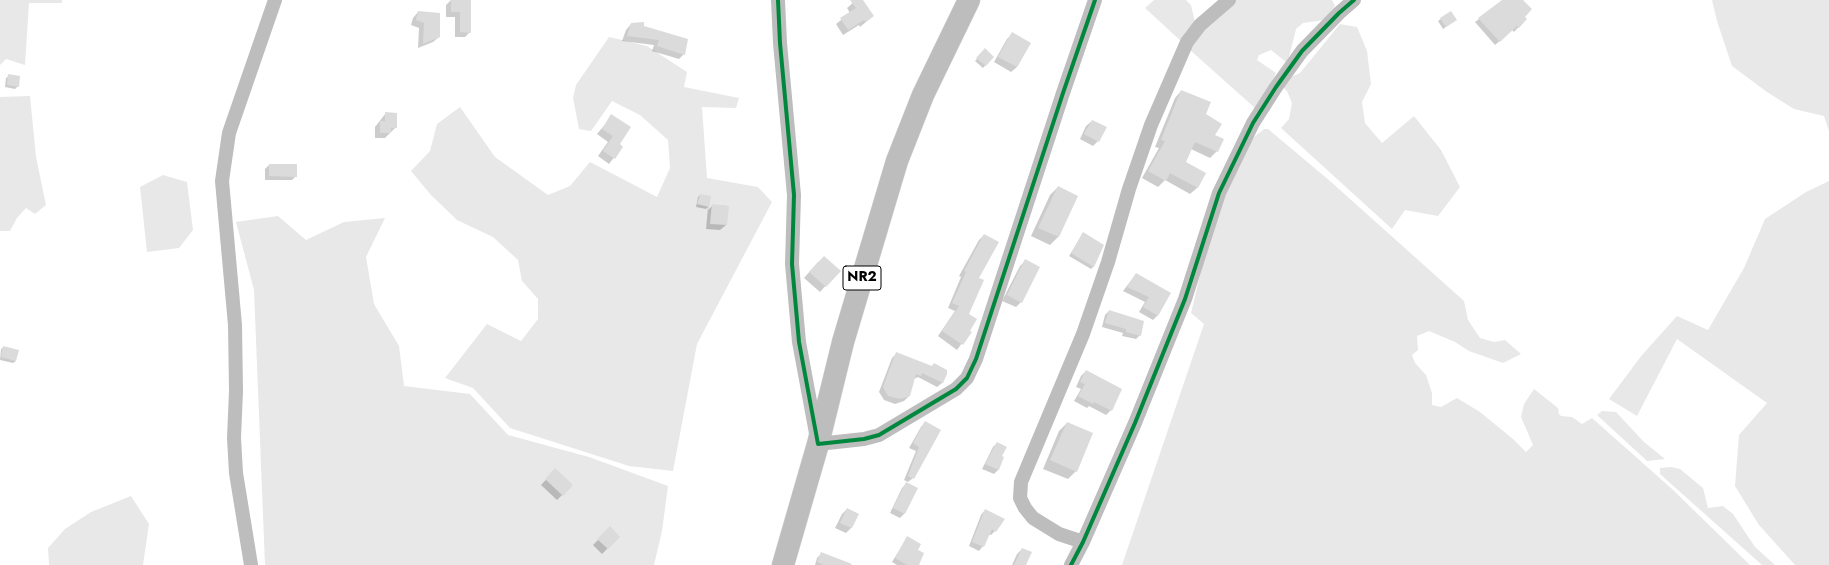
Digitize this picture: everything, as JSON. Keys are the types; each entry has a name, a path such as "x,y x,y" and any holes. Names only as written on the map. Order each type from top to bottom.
{"highway":[{"name":"NR2","path":"783,565 818,444 843,342 897,161 923,95 969,0"}],"street":[{"path":"251,565 236,473 234,438 236,391 235,326 222,181 229,133 275,0"},
{"path":"778,0 780,43 794,195 792,264 798,334 818,444 864,439 879,435 956,389 967,378 984,338 1063,93 1095,0"},
{"path":"1083,542 1059,534 1033,518 1025,508 1020,498 1021,482 1083,334 1108,262 1129,189 1150,125 1187,42 1200,25 1229,0"},
{"path":"1071,565 1083,542 1136,423 1185,299 1219,193 1253,123 1276,87 1302,52 1339,13 1354,0"}],"shaded area":[{"path":"0,0 62,0 62,3 29,3 25,65 6,59 0,65"},
{"path":"1154,0 1186,0 1191,5 1196,27 1186,31 1182,42 1145,8"},
{"path":"1232,0 1332,0 1335,6 1324,20 1303,23 1296,29 1289,57 1286,62 1271,50 1259,55 1257,60 1276,73 1269,89 1255,108 1190,50 1207,23"},
{"path":"1712,0 1829,0 1829,131 1824,116 1794,109 1767,92 1732,66 1717,21"},
{"path":"1340,24 1357,27 1367,51 1371,84 1362,102 1365,123 1382,143 1414,116 1441,150 1460,187 1438,216 1405,210 1392,229 1281,128 1289,119 1292,103 1287,91 1282,86 1286,79 1300,73"},
{"path":"609,37 647,46 687,72 684,87 739,98 736,108 702,107 707,178 758,187 772,202 697,344 673,471 629,466 510,428 473,388 445,378 487,324 521,341 538,319 538,299 522,281 518,260 493,237 457,220 431,195 411,171 430,151 437,124 460,107 495,157 548,195 570,186 590,162 657,197 670,168 668,140 640,115 612,101 591,131 579,129 573,98 576,85"},
{"path":"30,96 36,157 46,205 35,214 26,208 17,218 10,231 0,231 0,97"},
{"path":"1264,129 1268,129 1330,181 1464,301 1468,320 1480,338 1494,342 1505,340 1521,354 1503,363 1469,351 1455,342 1429,331 1417,336 1418,350 1412,355 1415,363 1426,375 1432,393 1432,405 1441,407 1457,398 1480,412 1513,439 1526,452 1533,445 1521,417 1524,404 1534,389 1558,408 1561,416 1572,417 1582,424 1592,418 1672,489 1750,565 1122,565 1204,324 1191,313 1212,225 1249,141"},
{"path":"163,175 187,182 193,230 179,248 147,252 140,187"},
{"path":"1829,181 1829,565 1795,565 1759,525 1735,486 1739,435 1767,403 1677,339 1637,416 1609,399 1642,355 1677,316 1708,330 1744,268 1765,219 1806,192"},
{"path":"278,216 306,240 344,222 385,218 366,257 374,304 399,346 404,386 470,394 508,435 589,457 668,486 662,531 654,565 265,565 254,290 236,222"},
{"path":"1602,411 1616,412 1644,442 1665,459 1647,461 1597,415"},
{"path":"1671,467 1680,469 1703,488 1708,508 1723,506 1733,514 1755,547 1775,565 1762,565 1660,474 1660,468"},
{"path":"131,496 149,524 143,565 49,565 48,548 65,529 91,512"}],"building":[{"path":"451,0 471,0 471,33 460,32 460,12 451,12"},
{"path":"850,0 863,0 874,16 866,22 864,20 848,30 840,18 856,8"},
{"path":"1502,0 1523,0 1532,9 1525,17 1527,19 1519,28 1517,26 1500,42 1478,18"},
{"path":"418,11 440,13 440,37 423,44 424,23 416,20"},
{"path":"1451,11 1457,20 1446,27 1440,18"},
{"path":"644,22 644,26 688,39 685,55 657,46 659,40 627,36 631,23"},
{"path":"1012,32 1031,43 1017,67 998,57"},
{"path":"985,48 994,57 986,66 976,58"},
{"path":"8,74 20,76 19,87 7,85"},
{"path":"1181,90 1211,102 1206,114 1222,124 1215,135 1224,139 1218,152 1195,142 1186,162 1206,173 1198,188 1170,173 1166,181 1148,171 1165,141 1161,140"},
{"path":"385,112 397,113 397,128 391,128 391,133 380,133 380,121 385,121"},
{"path":"611,114 631,127 620,144 623,147 615,159 603,151 613,136 602,129"},
{"path":"1092,120 1107,127 1099,142 1084,134"},
{"path":"269,164 297,164 297,177 269,176"},
{"path":"1058,186 1078,196 1059,237 1038,228"},
{"path":"700,194 711,196 709,207 697,204"},
{"path":"712,204 729,206 727,225 710,224"},
{"path":"1083,232 1104,245 1094,267 1071,253"},
{"path":"984,234 999,242 979,278 984,280 969,314 977,319 970,331 972,332 963,345 942,331 959,306 952,303 966,272 964,271"},
{"path":"824,256 841,271 826,287 809,272"},
{"path":"1025,259 1040,267 1022,303 1007,295"},
{"path":"1136,273 1171,293 1158,316 1143,307 1149,297 1127,287"},
{"path":"1109,310 1144,321 1141,336 1126,332 1126,329 1105,323"},
{"path":"3,346 19,350 16,361 1,357"},
{"path":"896,352 932,366 934,363 947,370 943,383 922,373 921,376 916,374 910,396 900,399 888,396 883,387"},
{"path":"1086,370 1122,389 1112,411 1094,402 1093,404 1078,396 1085,384 1080,382"},
{"path":"925,421 941,430 914,479 908,476 919,447 913,443"},
{"path":"1067,422 1093,433 1077,472 1050,460"},
{"path":"997,442 1007,447 1002,456 1004,457 999,470 985,464"},
{"path":"555,468 573,485 563,496 545,479"},
{"path":"906,482 918,488 905,514 893,508"},
{"path":"847,508 859,514 852,528 840,523"},
{"path":"985,509 1005,519 996,532 992,529 984,547 972,542"},
{"path":"610,526 620,537 608,549 597,539"},
{"path":"907,536 921,544 918,550 924,553 919,565 907,565 895,558"},
{"path":"1022,548 1032,552 1026,565 1014,565"},
{"path":"821,552 852,564 824,565 817,562"}],"cycle path":[{"path":"778,0 780,43 794,195 792,264 799,342 818,444 864,439 879,435 956,389 967,378 976,359 1095,0"},
{"path":"1071,565 1083,542 1135,423 1185,299 1219,193 1253,123 1276,87 1302,51 1339,13 1354,0"}]}
